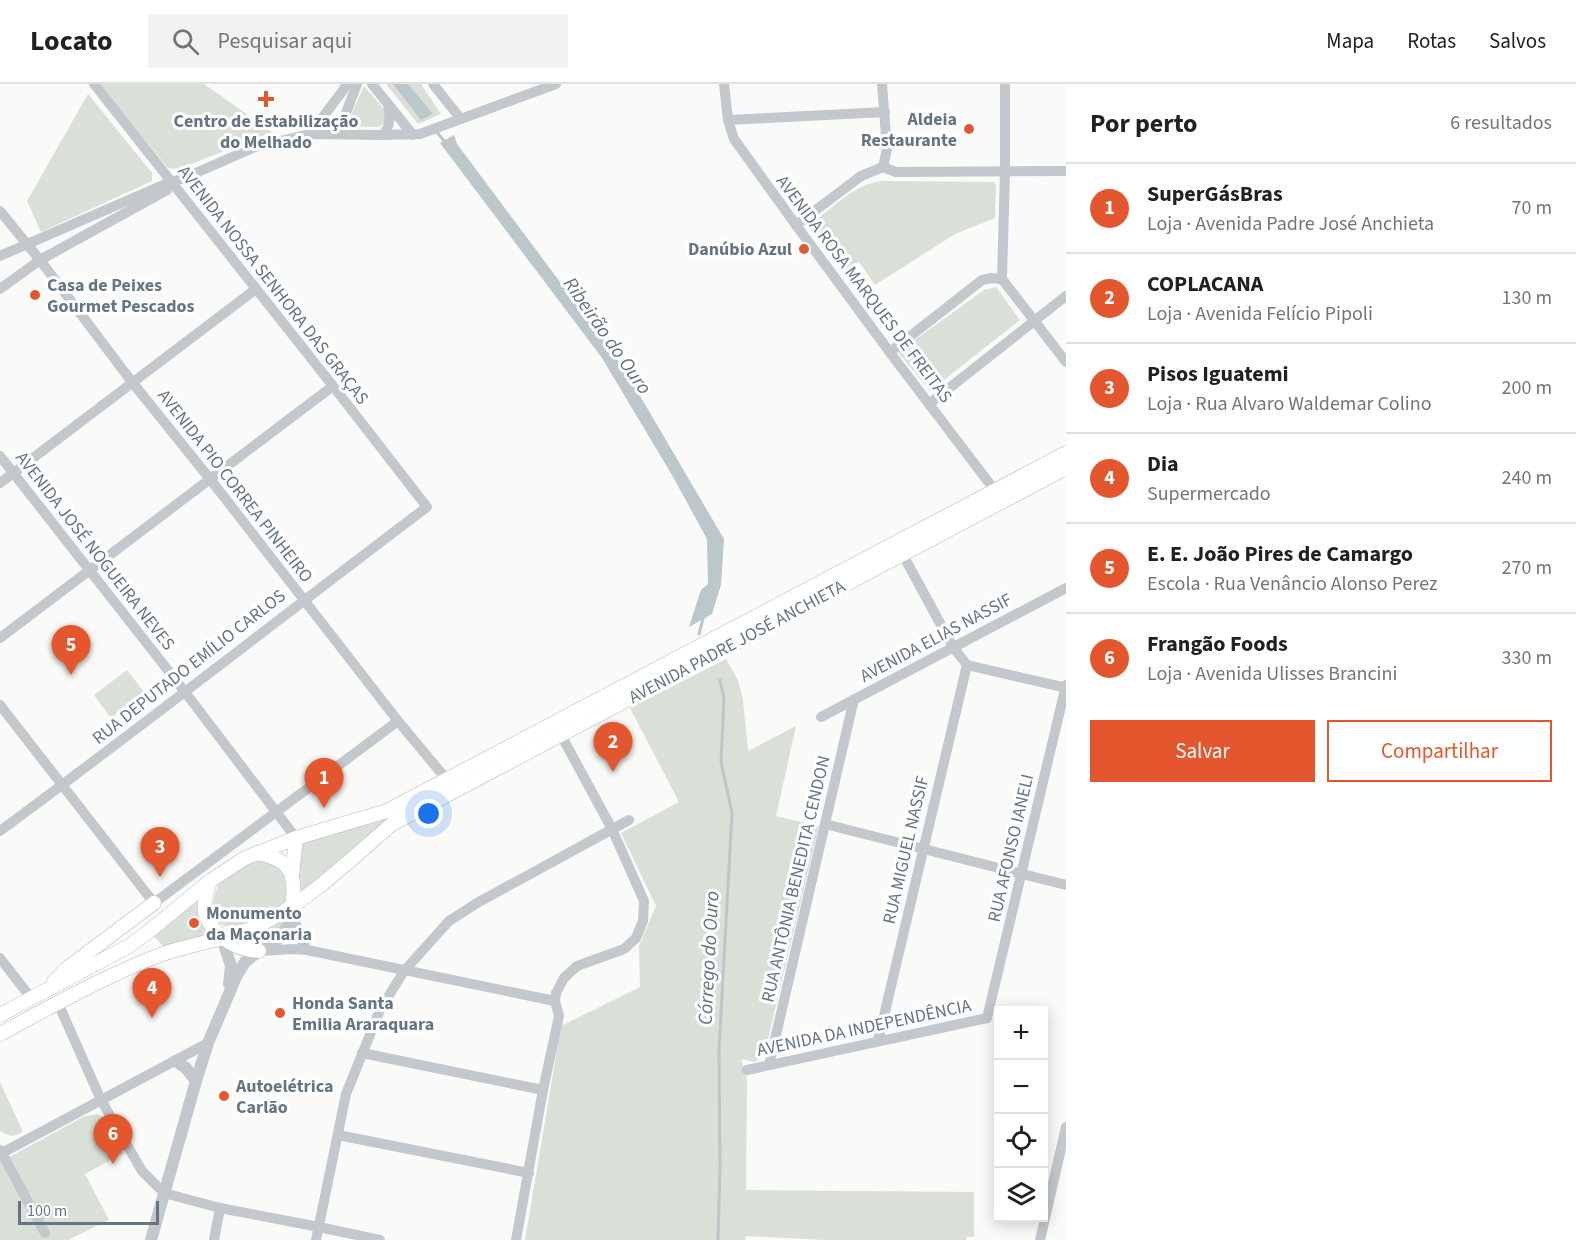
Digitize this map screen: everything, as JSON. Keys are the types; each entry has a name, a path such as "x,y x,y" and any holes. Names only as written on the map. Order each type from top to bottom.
{"main road":[{"name":"AVENIDA PADRE JOSÉ ANCHIETA","path":"0,1034 123,970 162,954 222,938 267,922 305,898 392,824 903,555 1066,453"},
{"name":"AVENIDA PADRE JOSÉ ANCHIETA","path":"0,1015 116,954 147,933 210,881 231,866 256,853 296,838 387,811 999,496 1066,468"},
{"path":"292,876 296,838"},
{"path":"256,853 269,855 289,867 294,892 292,906"},
{"path":"210,881 204,911 206,918 222,938 236,946 259,951"},
{"path":"45,990 66,969 154,903"},
{"path":"140,915 140,922 162,954"}],"street":[{"name":"AVENIDA NOSSA SENHORA DAS GRAÇAS","path":"94,84 175,182 427,507"},
{"path":"310,134 346,84"},
{"path":"338,134 357,84"},
{"path":"372,84 387,104 417,134"},
{"path":"433,84 455,121"},
{"path":"0,256 255,147 310,134 417,134 556,84"},
{"name":"AVENIDA ROSA MARQUES DE FREITAS","path":"724,84 728,120 734,139 999,496"},
{"path":"882,84 887,148 883,168"},
{"path":"1005,84 1002,279 1066,362"},
{"path":"383,135 388,129 390,117 387,104"},
{"path":"728,120 885,112"},
{"path":"796,225 861,176 883,168 896,172 1066,171"},
{"path":"0,289 40,260 175,182"},
{"name":"AVENIDA PIO CORREA PINHEIRO","path":"0,211 398,721 447,780"},
{"path":"890,352 982,280 1002,279"},
{"path":"0,483 256,289"},
{"path":"929,404 1066,296"},
{"path":"0,638 333,386"},
{"name":"AVENIDA JOSÉ NOGUEIRA NEVES","path":"0,456 296,838"},
{"name":"RUA DEPUTADO EMÍLIO CARLOS","path":"0,831 185,693 427,507"},
{"path":"903,555 953,647 967,666 1066,687"},
{"name":"AVENIDA ELIAS NASSIF","path":"821,717 1066,588"},
{"name":"RUA MIGUEL NASSIF","path":"878,1041 967,666"},
{"name":"RUA AFONSO IANELI","path":"987,1018 1066,687"},
{"name":"RUA ANTÔNIA BENEDITA CENDON","path":"769,1065 854,699"},
{"path":"0,705 154,903 398,721"},
{"path":"516,1240 559,1016 555,1001 556,993 570,972 577,966 624,949 636,938 643,921 644,901 612,829 561,735"},
{"path":"316,1240 346,1094 380,1011 404,970 449,921 477,903 629,820"},
{"path":"825,824 1066,885"},
{"path":"292,906 300,941 307,950"},
{"path":"151,1240 208,1043 237,975 245,963 284,932 289,924 292,906"},
{"path":"222,938 231,966 226,1001"},
{"path":"259,951 307,950 555,1001"},
{"path":"0,958 31,998"},
{"path":"58,1003 101,1100 142,1171 164,1193 219,1208 380,1240"},
{"name":"AVENIDA DA INDEPENDÊNCIA","path":"747,1070 987,1018"},
{"path":"45,1233 0,1152 208,1043"},
{"path":"362,1053 543,1090"},
{"path":"176,1061 186,1068 196,1081"},
{"path":"1040,1240 1066,1127"},
{"path":"338,1135 529,1173"},
{"path":"214,1240 219,1208"}],"shaded area":[{"path":"99,84 204,84 272,132 179,169 168,168"},
{"path":"386,84 421,84 441,114 418,124"},
{"path":"393,84 408,84 433,114 421,120"},
{"path":"364,86 386,113 384,123 379,127 349,126 348,122"},
{"path":"88,94 152,173 152,181 41,232 27,201"},
{"path":"454,135 457,144 613,353 724,539 721,585 712,614 689,627 701,590 708,584 707,539 672,475 602,358 440,143"},
{"path":"882,181 994,182 996,185 995,218 955,234 875,285 859,262 843,272 811,228 817,219 847,196 864,186"},
{"path":"996,287 1020,320 930,391 898,352 984,290"},
{"path":"987,500 403,815 299,897 298,844 358,826"},
{"path":"726,659 738,680 743,700 748,751 796,726 776,816 819,826 765,1051 755,1062 741,1059 747,1078 746,1190 974,1192 974,1237 966,1237 966,1240 826,1240 746,1236 745,1240 525,1240 561,1026 640,987 639,946 656,906 621,833 679,802 630,708"},
{"path":"127,670 144,692 111,718 94,695"},
{"path":"261,860 278,865 288,881 284,905 268,916 237,927 224,926 216,920 212,912 214,896 220,881 230,873"},
{"path":"197,899 200,919 211,936 164,948 153,935"},
{"path":"285,919 275,934 266,942 254,943 237,940"},
{"path":"0,1082 23,1132 17,1135 12,1136 0,1131"},
{"path":"97,1114 110,1125 123,1153 85,1174 109,1220 68,1240 0,1240 0,1162 85,1116"}],"waterway":[{"name":"Ribeirão do Ouro","path":"436,131 445,142"},
{"name":"Ribeirão do Ouro","path":"699,634 704,615"},
{"name":"Córrego do Ouro","path":"718,1240 719,1050 732,813 721,762 724,699 720,680"}],"place":[{"name":"Centro de Estabilização do Melhado","path":"266,99"},
{"name":"Aldeia Restaurante","path":"969,129"},
{"name":"Danúbio Azul","path":"804,249"},
{"name":"Casa de Peixes Gourmet Pescados","path":"35,295"},
{"name":"E. E. João Pires de Camargo","path":"71,675"},
{"name":"COPLACANA","path":"613,772"},
{"name":"SuperGásBras","path":"324,808"},
{"name":"Pisos Iguatemi","path":"160,877"},
{"name":"Monumento da Maçonaria","path":"194,923"},
{"name":"Honda Santa Emilia Araraquara","path":"280,1013"},
{"name":"Dia","path":"152,1018"},
{"name":"Autoelétrica Carlão","path":"224,1096"},
{"name":"Frangão Foods","path":"113,1164"}]}
